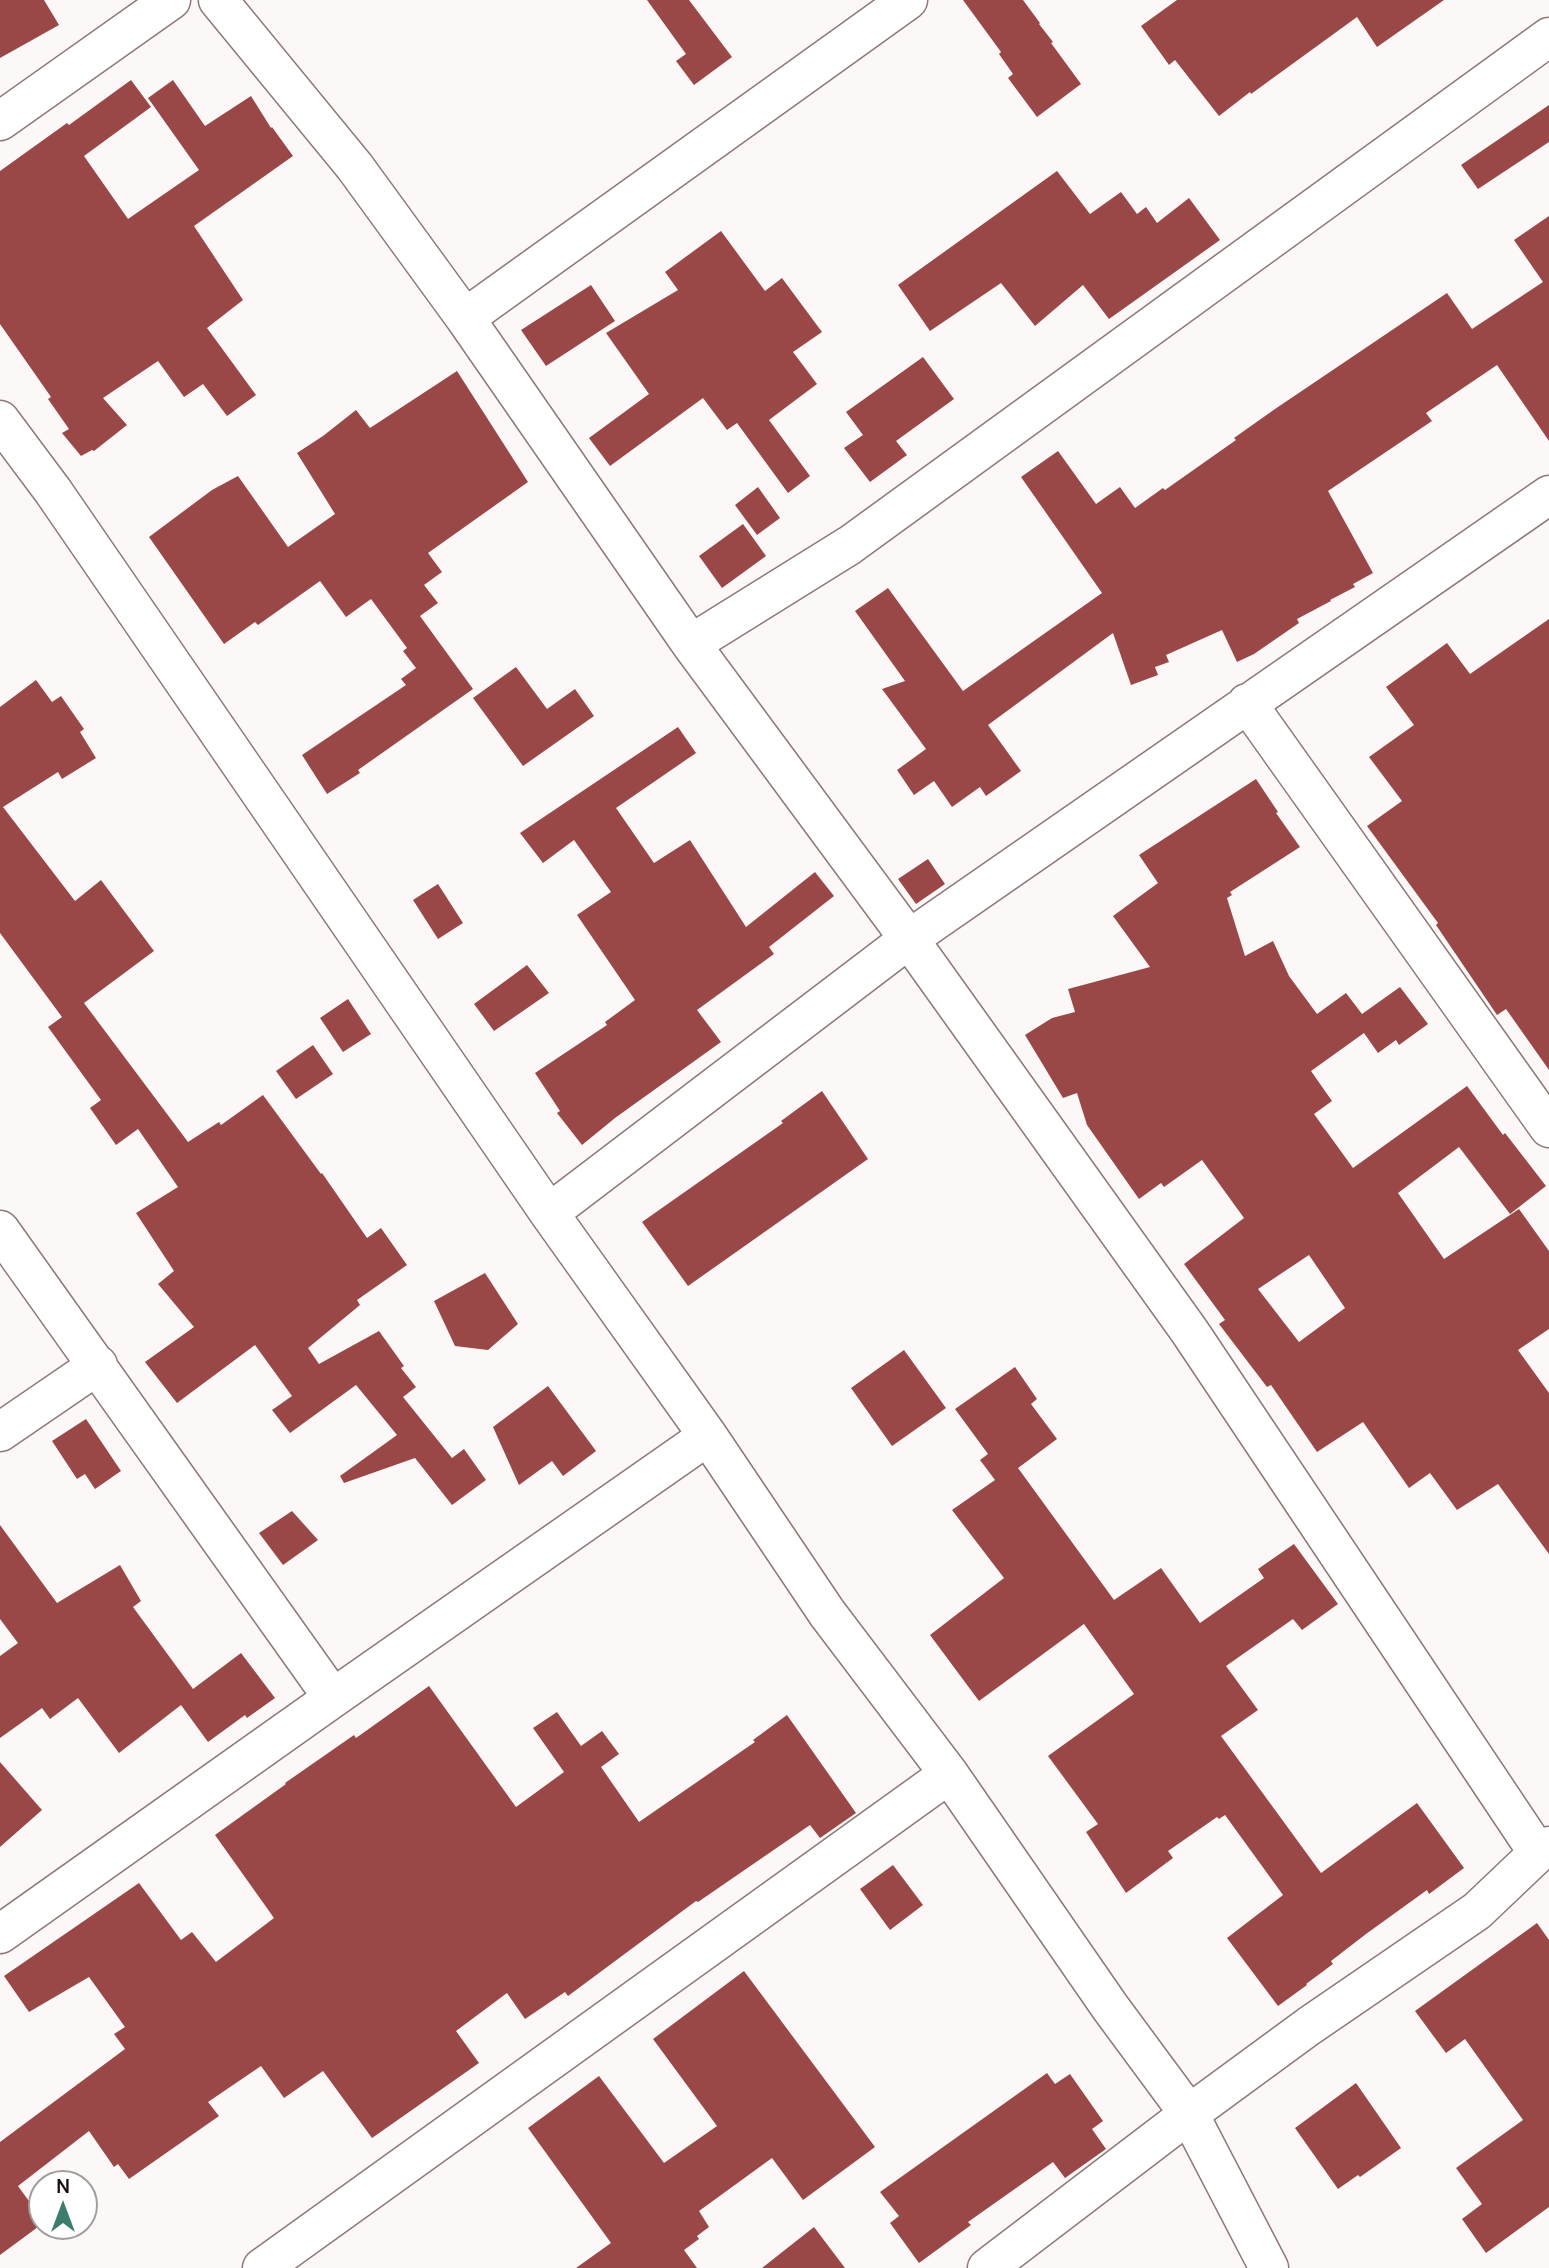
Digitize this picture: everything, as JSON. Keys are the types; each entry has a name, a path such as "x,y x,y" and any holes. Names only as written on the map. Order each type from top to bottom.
{"street":[{"path":"0,121 171,0"},
{"path":"218,0 355,167 465,317 691,644 909,939 1191,1332 1544,1850 1477,1911 1310,2026 1189,2114 987,2268"},
{"path":"465,317 908,0"},
{"path":"691,644 850,545 1549,37"},
{"path":"0,420 53,491 549,1213 708,1436 827,1614 950,1774 1110,2007 1189,2114 1269,2268"},
{"path":"549,1213 909,939 1247,703 1543,512"},
{"path":"1247,703 1549,1128"},
{"path":"0,1230 333,1698"},
{"path":"0,1432 98,1365"},
{"path":"0,1934 708,1436"},
{"path":"262,2268 950,1774"}],"building":[{"path":"0,0 44,0 59,25 0,58"},
{"path":"647,0 689,0 732,57 694,85 676,61 686,54"},
{"path":"963,0 1023,0 1081,84 1037,117 1008,78 1013,74 999,54 1001,52"},
{"path":"1177,0 1444,0 1377,47 1357,17 1219,116 1175,60 1169,65 1141,26"},
{"path":"131,80 151,107 84,156 128,219 199,170 148,98 173,80 205,126 251,96 293,156 194,226 243,300 207,328 256,395 227,416 203,384 184,397 158,361 103,398 127,425 94,451 81,456 62,433 69,429 48,399 51,397 0,324 0,171"},
{"path":"1549,105 1549,142 1478,189 1461,165"},
{"path":"1057,171 1090,214 1121,192 1137,214 1146,207 1157,223 1189,198 1220,240 1109,319 1083,285 1035,326 1001,283 930,331 898,285"},
{"path":"1549,216 1549,441 1497,365 1426,413 1432,421 1328,491 1373,573 1353,584 1355,587 1297,619 1299,623 1254,654 1237,662 1222,630 1166,655 1169,662 1155,667 1158,675 1131,685 1113,633 988,725 1021,771 986,796 980,787 952,807 934,781 914,795 897,770 926,749 882,689 905,681 855,611 888,588 963,691 1102,593 1021,477 1058,451 1096,504 1120,487 1135,508 1163,488 1165,490 1275,409 1447,293 1472,329 1543,282 1514,240"},
{"path":"721,231 765,291 782,278 822,332 793,352 817,384 769,420 810,476 788,493 737,423 727,430 703,398 610,466 589,438 649,394 606,333 678,290 665,272"},
{"path":"591,285 615,321 546,366 521,330"},
{"path":"923,357 954,399 896,441 907,455 870,482 844,448 863,435 846,412"},
{"path":"457,371 528,482 428,553 442,572 424,585 438,603 420,616 473,689 358,770 360,773 327,794 302,755 406,685 401,679 416,668 403,651 407,648 371,599 346,617 320,581 258,625 255,622 224,644 149,537 212,490 238,476 288,547 335,514 297,453 356,410 370,428"},
{"path":"758,487 780,518 757,535 735,505"},
{"path":"743,524 766,556 722,588 699,556"},
{"path":"1549,619 1549,1070 1506,1009 1497,1015 1436,925 1438,923 1367,826 1402,801 1369,757 1414,725 1386,687 1447,643 1470,674"},
{"path":"516,667 547,709 575,689 594,716 523,766 473,698"},
{"path":"36,680 52,702 61,696 84,729 80,732 96,758 62,779 58,772 3,807 75,901 101,880 154,951 84,1003 188,1142 219,1122 221,1125 263,1095 367,1238 381,1228 407,1265 357,1300 360,1305 308,1348 319,1364 379,1331 416,1387 403,1397 452,1458 464,1449 486,1480 452,1505 415,1458 344,1483 340,1476 397,1435 356,1385 290,1433 272,1410 292,1396 255,1345 177,1403 145,1362 194,1327 158,1284 174,1271 136,1213 178,1187 138,1129 116,1145 90,1108 101,1100 48,1027 62,1017 0,933 0,707"},
{"path":"678,727 696,753 616,808 654,863 690,840 746,927 815,872 834,896 769,947 774,954 697,1010 721,1042 582,1145 557,1113 560,1111 535,1073 607,1025 605,1022 635,1000 577,915 611,892 574,840 543,863 520,833"},
{"path":"1256,779 1300,847 1230,892 1232,895 1227,898 1245,956 1273,941 1289,976 1317,1014 1346,993 1362,1014 1400,987 1428,1024 1399,1045 1396,1040 1378,1053 1364,1033 1311,1071 1332,1101 1314,1114 1353,1168 1467,1086 1503,1135 1505,1133 1546,1186 1510,1214 1459,1147 1398,1193 1444,1259 1519,1209 1549,1251 1549,1329 1518,1350 1549,1393 1549,1554 1498,1484 1457,1510 1430,1473 1409,1488 1363,1422 1317,1452 1271,1385 1267,1387 1219,1324 1225,1320 1184,1264 1244,1218 1202,1160 1164,1187 1161,1183 1139,1199 1087,1125 1077,1093 1063,1098 1025,1035 1052,1018 1075,1012 1068,989 1150,967 1113,916 1158,883 1139,855","holes":["1309,1255 1345,1308 1299,1342 1258,1289"]},
{"path":"928,859 945,884 916,904 898,879"},
{"path":"438,884 463,923 438,939 413,900"},
{"path":"527,965 549,993 494,1031 474,1004"},
{"path":"348,999 371,1034 343,1052 320,1018"},
{"path":"313,1045 333,1074 296,1099 276,1071"},
{"path":"822,1091 868,1159 688,1286 642,1222 783,1123 781,1121"},
{"path":"485,1273 518,1324 488,1350 455,1346 434,1301"},
{"path":"904,1350 946,1408 892,1446 851,1388"},
{"path":"1015,1367 1037,1399 1031,1404 1057,1439 1018,1468 1114,1600 1161,1568 1200,1623 1264,1578 1258,1569 1294,1544 1338,1604 1302,1630 1293,1619 1226,1666 1258,1710 1221,1736 1321,1873 1417,1803 1464,1868 1429,1894 1427,1890 1366,1934 1331,1961 1333,1964 1278,2006 1227,1938 1283,1895 1225,1815 1219,1819 1217,1817 1168,1851 1173,1858 1126,1893 1086,1832 1098,1824 1048,1756 1134,1694 1084,1624 979,1701 930,1635 1004,1578 952,1510 995,1480 980,1460 988,1454 955,1409"},
{"path":"548,1386 596,1451 563,1476 552,1461 519,1485 493,1427"},
{"path":"86,1419 121,1471 95,1489 85,1474 77,1479 52,1441"},
{"path":"292,1511 318,1540 283,1565 259,1533"},
{"path":"0,1525 57,1603 120,1565 141,1601 133,1607 193,1689 241,1653 275,1698 247,1718 245,1715 208,1742 181,1705 119,1753 78,1698 50,1719 42,1708 0,1738 0,1656 18,1643 0,1619"},
{"path":"429,1686 516,1807 564,1772 533,1728 557,1712 581,1746 602,1731 619,1754 601,1767 639,1822 755,1742 753,1740 787,1715 856,1813 820,1838 810,1825 696,1901 568,1996 565,1992 525,2019 507,1993 456,2031 479,2063 372,2138 323,2071 284,2098 261,2066 208,2102 219,2116 129,2179 118,2164 114,2167 89,2131 39,2170 28,2170 28,2178 18,2186 28,2200 28,2234 0,2255 0,2142 125,2049 114,2034 125,2027 89,1977 29,2012 4,1976 139,1883 181,1940 192,1932 216,1962 274,1918 215,1835 354,1735 356,1738"},
{"path":"0,1762 42,1810 0,1847"},
{"path":"893,1865 923,1905 890,1930 860,1889"},
{"path":"1537,1923 1549,1940 1549,2207 1486,2253 1462,2219 1482,2204 1456,2168 1523,2120 1465,2039 1446,2053 1415,2011"},
{"path":"744,1971 875,2147 803,2200 772,2158 699,2211 709,2227 684,2250 697,2268 576,2268 611,2243 528,2128 599,2076 664,2163 717,2126 653,2039"},
{"path":"1047,2073 1055,2084 1070,2074 1103,2121 1092,2129 1106,2149 1065,2178 1053,2162 968,2222 971,2225 919,2263 890,2223 899,2216 880,2192"},
{"path":"1356,2083 1401,2148 1338,2189 1295,2128"},
{"path":"814,2227 845,2268 762,2268"}]}
